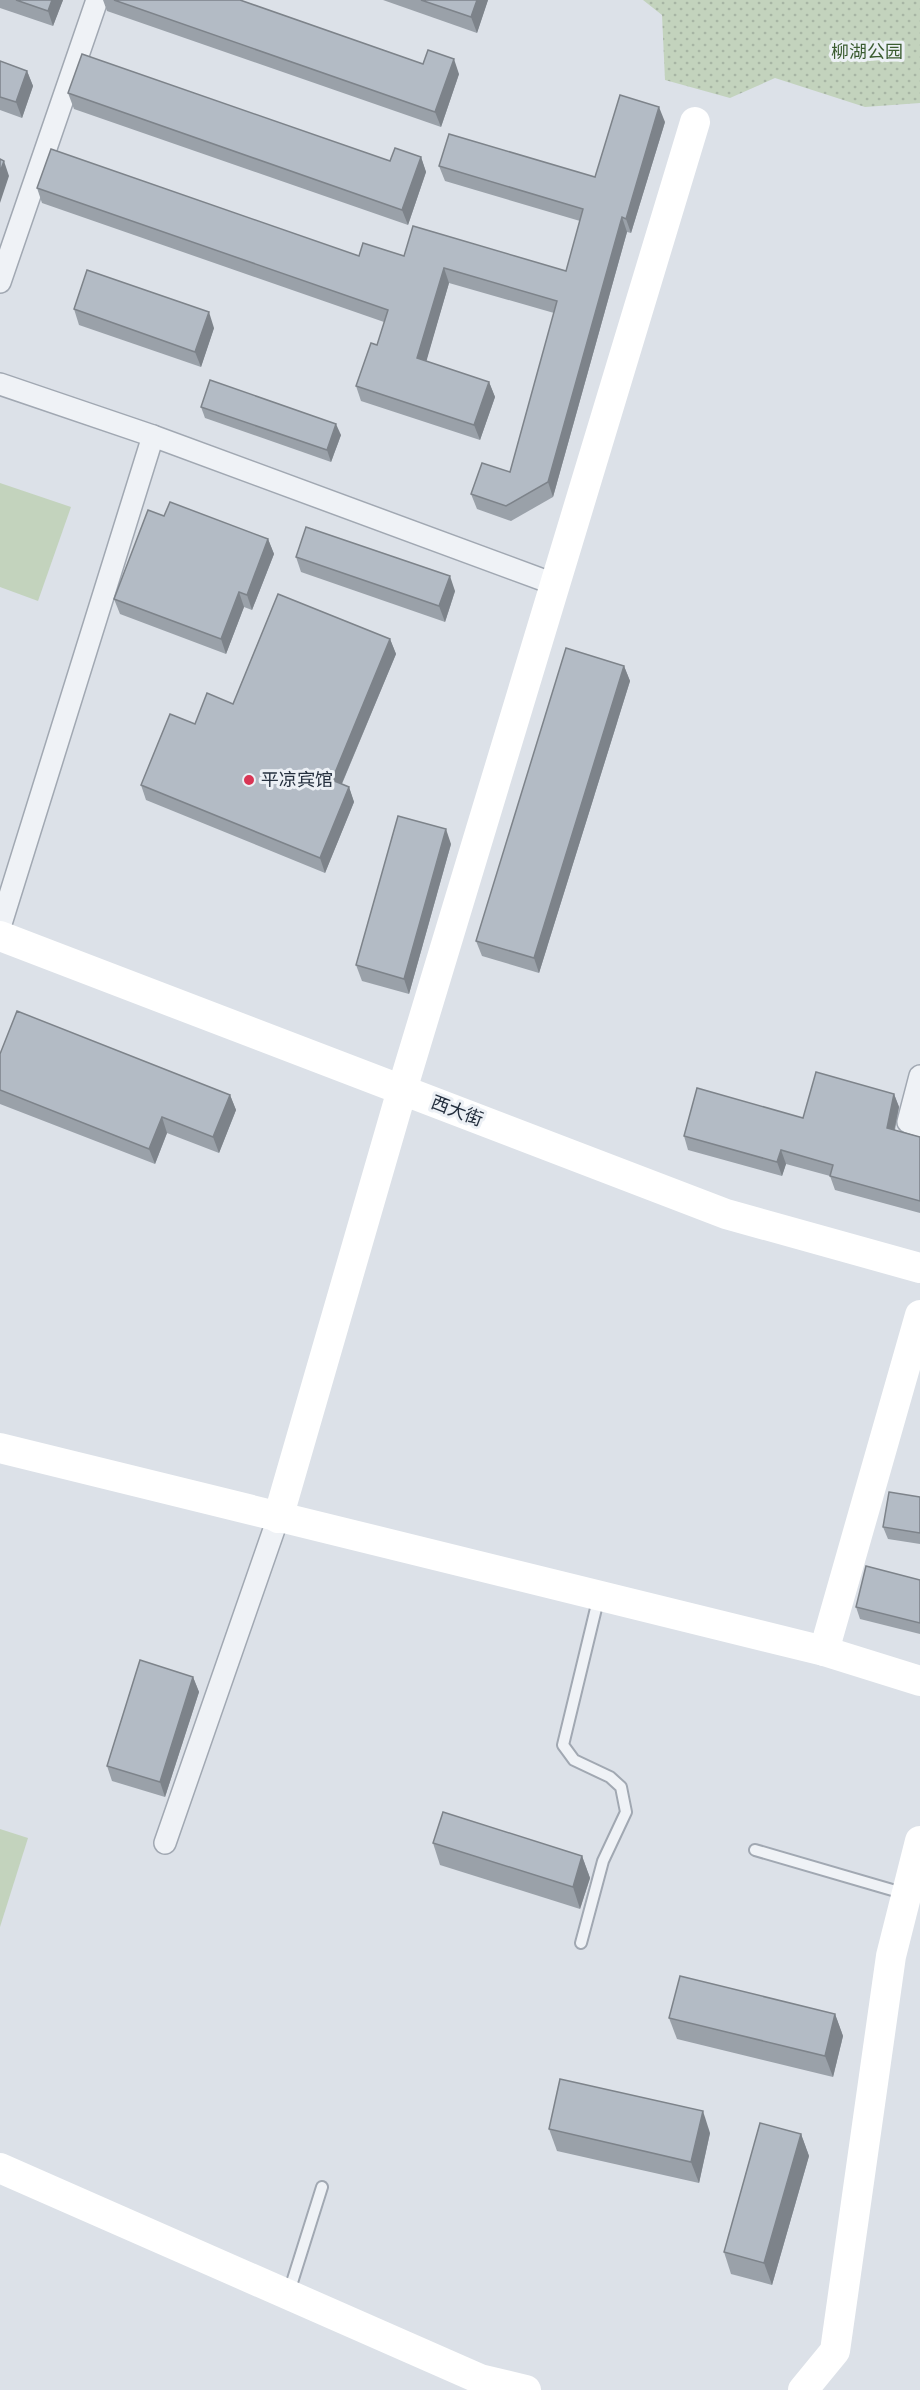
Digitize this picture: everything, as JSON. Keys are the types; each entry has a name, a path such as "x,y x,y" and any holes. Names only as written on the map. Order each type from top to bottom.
{"street":[{"path":"0,282 97,0"},
{"path":"165,1843 278,1518 400,1098 695,122"},
{"path":"0,384 153,436 554,584"},
{"path":"0,927 153,436"},
{"name":"西大街","path":"0,936 721,1230 920,1284"},
{"name":"西大街","path":"0,953 726,1214 920,1268"},
{"path":"920,1076 908,1122 920,1126"},
{"path":"824,1651 920,1315"},
{"path":"0,1448 824,1651 920,1681"},
{"path":"803,2390 835,2351 891,1956 920,1841"},
{"path":"0,2168 480,2379 526,2390"}],"lane":[{"path":"581,1943 603,1861 626,1812 621,1787 610,1777 574,1760 563,1745 598,1596"},
{"path":"755,1850 906,1894"},
{"path":"288,2295 322,2187"}],"green space":[{"name":"柳湖公园","path":"643,0 920,0 920,103 865,107 775,78 730,98 665,80 662,15"},
{"path":"0,483 71,507 38,601 0,587"},
{"path":"0,1829 28,1838 0,1927"}],"building":[{"path":"16,0 52,0 48,11"},
{"path":"114,0 240,0 423,64 428,50 454,59 435,112"},
{"path":"421,0 477,0 471,17"},
{"path":"82,54 390,161 395,148 421,157 402,210 68,93"},
{"path":"0,61 27,71 16,102 0,97"},
{"path":"620,95 659,107 626,219 622,217 548,482 506,506 471,494 482,463 510,472 557,301 444,268 417,358 489,382 474,425 356,386 371,343 377,345 388,310 37,188 51,149 359,256 363,243 404,256 413,226 566,271 583,209 439,166 449,134 595,177"},
{"path":"0,159 4,161 0,172"},
{"path":"87,270 209,312 195,352 74,309"},
{"path":"210,380 336,424 327,450 201,407"},
{"path":"170,502 268,539 247,595 239,592 221,639 114,599 148,510 164,516"},
{"path":"306,527 450,576 439,606 296,557"},
{"path":"278,594 390,639 332,780 349,787 320,858 141,785 170,714 195,724 207,693 233,704"},
{"path":"566,648 624,666 534,958 476,941"},
{"path":"398,816 446,829 404,979 356,965"},
{"path":"17,1011 230,1095 213,1137 162,1117 149,1149 0,1090 0,1054"},
{"path":"816,1072 894,1094 887,1128 920,1137 920,1201 830,1176 833,1165 781,1150 777,1162 684,1136 697,1088 803,1118"},
{"path":"889,1492 920,1497 920,1533 883,1527"},
{"path":"866,1566 920,1580 920,1623 856,1607"},
{"path":"140,1660 193,1677 160,1782 107,1766"},
{"path":"443,1812 582,1856 573,1887 433,1843"},
{"path":"680,1976 835,2014 825,2056 669,2018"},
{"path":"560,2079 703,2111 691,2162 549,2129"},
{"path":"760,2123 801,2134 764,2263 724,2252"}],"place":[{"name":"平凉宾馆","path":"249,780"}]}
